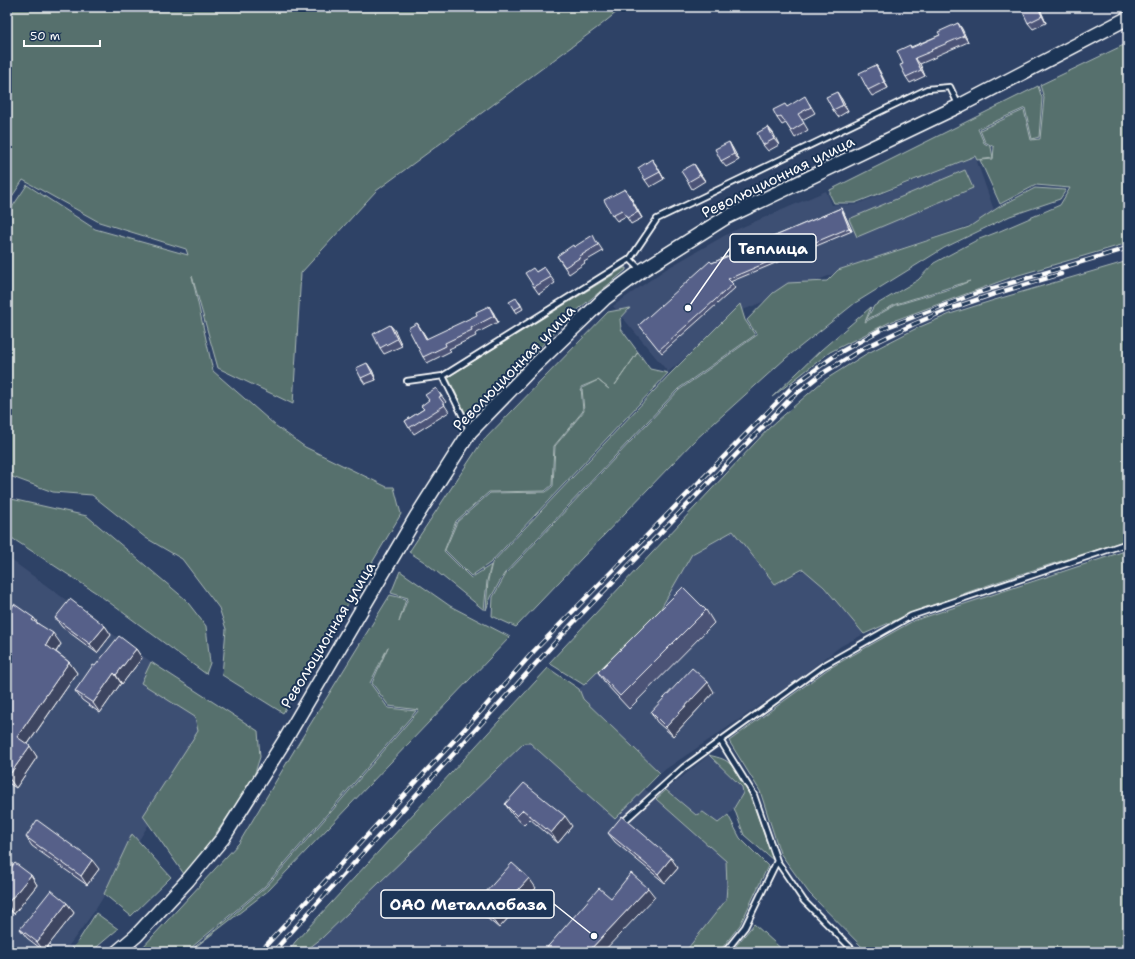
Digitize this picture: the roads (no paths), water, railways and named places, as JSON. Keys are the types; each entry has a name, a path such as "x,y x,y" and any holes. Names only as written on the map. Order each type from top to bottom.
{"street":[{"name":"Революционная улица","path":"117,952 136,936 188,880 223,838 285,740 416,517 470,432 528,372 605,298 641,271 725,218 959,106 1128,18"}],"lane":[{"path":"407,380 443,376 630,259 657,219 927,89 950,86 959,106"},
{"path":"630,259 641,271"},
{"path":"443,376 470,432"},
{"path":"622,823 684,767 823,666 911,616 1128,543"},
{"path":"720,740 754,795 777,861 804,901 855,952"},
{"path":"725,952 745,927 777,861"}],"railway":[{"path":"260,952 482,710 534,651 794,385 837,354 882,329 977,293 1128,248"},
{"path":"273,952 571,625 791,398 820,375 862,349 914,324 947,310 991,295 1061,274"}],"place":[{"name":"Теплица","path":"688,308"},
{"name":"ОАО Металлобаза","path":"594,936"}]}
